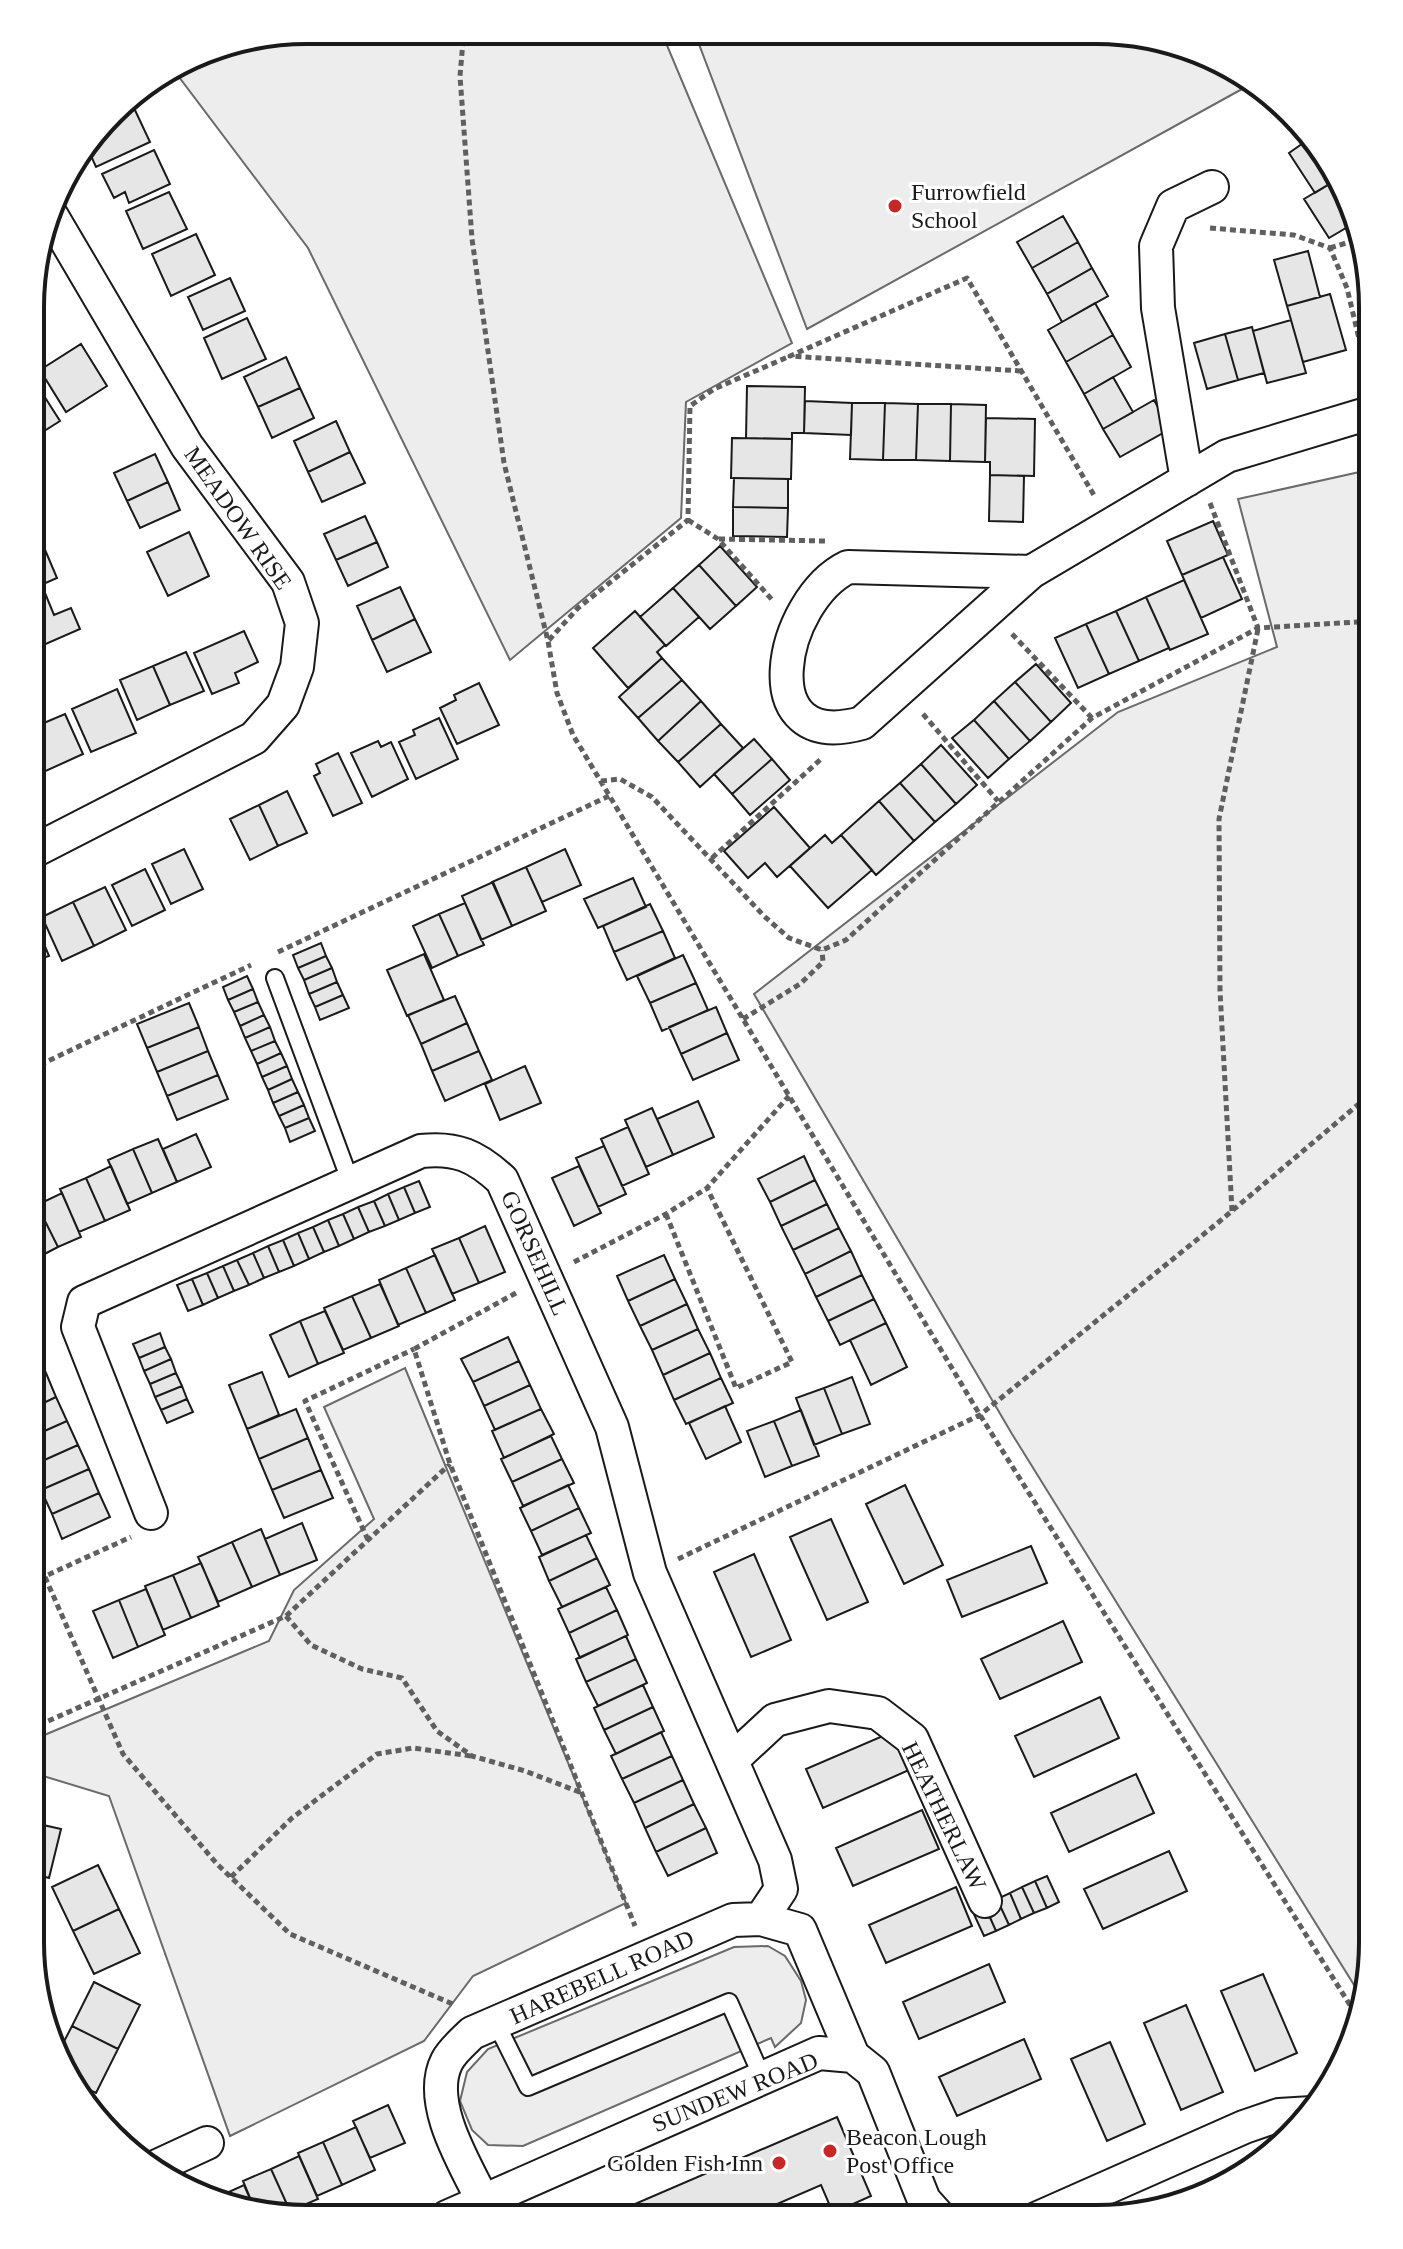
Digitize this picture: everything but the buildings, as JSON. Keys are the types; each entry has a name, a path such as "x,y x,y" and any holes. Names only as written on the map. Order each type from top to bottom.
{"street":[{"path":"1193,476 1158,308 1156,246 1173,206 1212,187"},
{"name":"MEADOW RISE","path":"44,846 254,738 283,705 297,667 302,623 288,582 187,446 57,225"},
{"path":"1031,572 848,567 831,575 796,626 786,670 788,700 808,723 838,730 862,723 1031,572 1227,456 1359,415"},
{"name":"GORSEHILL","path":"151,1513 78,1327 84,1302 421,1151 443,1149 464,1152 482,1161 502,1180 612,1427 650,1573 775,1860 781,1889 761,1919"},
{"name":"HEATHERLAW","path":"733,1759 775,1720 829,1706 878,1713 912,1739 985,1901"},
{"name":"HAREBELL ROAD","path":"485,2205 451,2134 439,2089 447,2059 472,2033 733,1920 761,1919 800,1930 853,2056"},
{"name":"SUNDEW ROAD","path":"495,2205 762,2077 819,2053 853,2056 873,2072 928,2205"},
{"path":"1068,2205 1244,2127 1279,2115 1295,2114"},
{"path":"164,2163 207,2143"}],"lane":[{"path":"275,978 351,1183"},
{"path":"496,2023 528,2087 729,2002 762,2077"}],"path":[{"path":"463,44 460,76 472,239 504,463 548,641 557,693 573,735 980,1415 1351,2006"},
{"path":"1166,222 1188,227 1294,235 1330,248 1350,242"},
{"path":"1330,248 1347,288 1359,336"},
{"path":"688,520 690,406 714,389 967,278 1112,526"},
{"path":"790,356 1021,371"},
{"path":"1193,476 1258,628 1219,819 1220,991 1232,1211"},
{"path":"548,641 578,608 688,520"},
{"path":"688,520 718,539 796,626"},
{"path":"718,539 838,542 848,567"},
{"path":"989,610 1092,718"},
{"path":"601,781 620,779 652,797 764,916 789,938 822,950 846,940 1092,718 1258,628 1359,622"},
{"path":"902,689 998,801"},
{"path":"712,858 827,754 838,730"},
{"path":"44,1063 609,795"},
{"path":"743,1019 800,984 823,962 822,950"},
{"path":"368,1540 305,1401 414,1349 666,1214 707,1188 789,1096"},
{"path":"650,1573 980,1415 1359,1104"},
{"path":"666,1214 736,1388 792,1362 707,1188"},
{"path":"414,1349 450,1464 647,1957"},
{"path":"44,1723 286,1616 450,1464"},
{"path":"151,1513 148,1529 45,1577 123,1754 230,1877 290,1934 496,2023"},
{"path":"286,1616 311,1645 362,1669 402,1678 437,1731 472,1756"},
{"path":"230,1877 292,1818 377,1754 413,1748 472,1756 525,1771 582,1793"}],"shaded area":[{"path":"666,44 792,343 686,402 681,518 510,660 308,248 179,77 222,58 273,46"},
{"name":"Furrowfield School","path":"699,44 1130,46 1197,64 1242,89 807,329"},
{"path":"1359,472 1358,1959 1355,1986 1012,1434 754,994 1118,712 1277,647 1238,499"},
{"path":"405,1368 626,1903 473,1976 424,2041 230,2136 109,1796 44,1776 44,1735 269,1641 294,1590 374,1519 324,1407"},
{"path":"768,1946 785,1956 801,1981 806,2000 801,2023 775,2047 771,2038 523,2146 488,2145 472,2130 460,2101 467,2072 488,2049 734,1947"}],"place":[{"name":"Furrowfield School","path":"895,206"},
{"name":"Beacon Lough Post Office","path":"830,2151"},
{"name":"Golden Fish Inn","path":"779,2163"}]}
